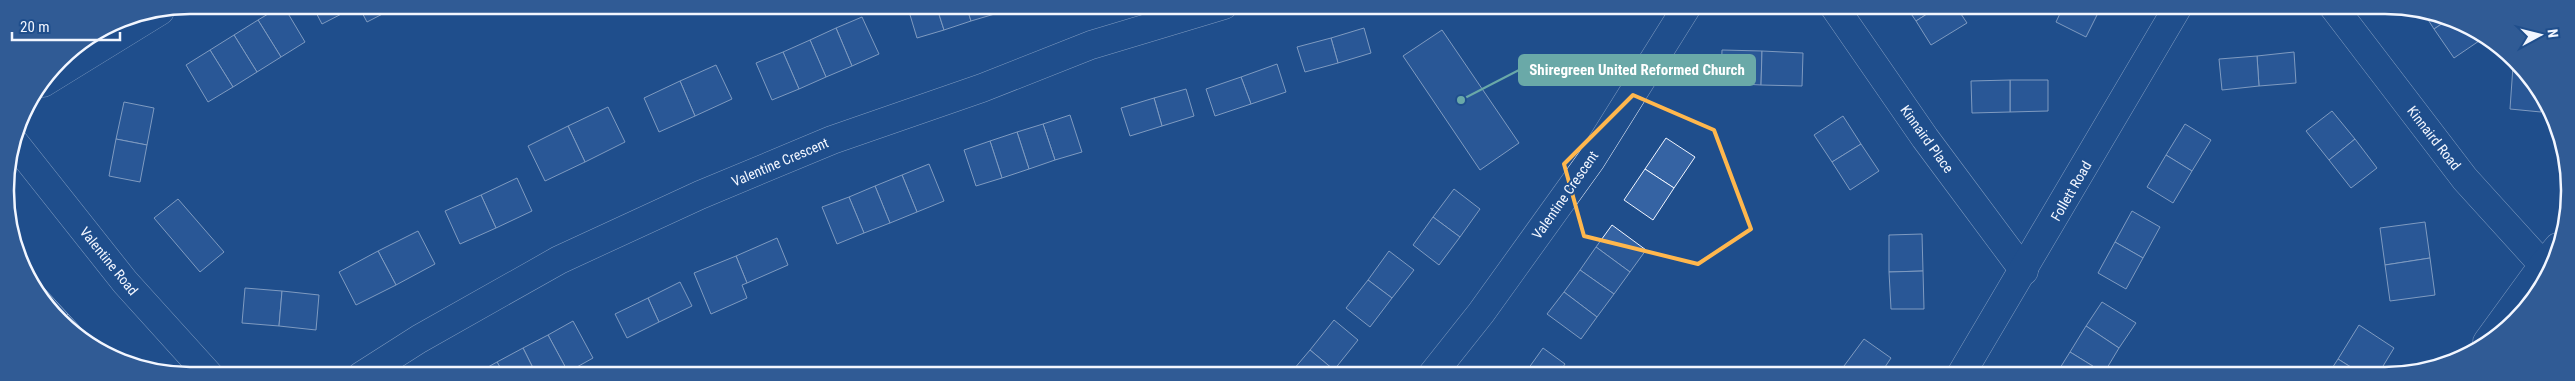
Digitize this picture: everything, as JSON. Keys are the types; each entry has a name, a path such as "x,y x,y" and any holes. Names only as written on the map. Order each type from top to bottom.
{"street":[{"name":"Valentine Crescent","path":"375,367 419,339 559,260 700,195 832,140 982,88 1091,44 1193,14"},
{"name":"Valentine Crescent","path":"1437,367 1481,313 1590,160 1682,14"},
{"name":"Kinnaird Place","path":"1839,14 1925,138 2024,271"},
{"name":"Follett Road","path":"1965,367 2024,271 2174,14"},
{"name":"Kinnaird Road","path":"2339,14 2465,178 2549,255"},
{"path":"59,73 146,20"},
{"name":"Valentine Road","path":"19,148 125,282 202,367"},
{"path":"2501,323 2547,260"}],"highlighted area":[{"path":"1633,95 1714,130 1751,229 1698,264 1584,236 1564,164"}],"building":[{"path":"268,14 288,14 305,42 281,57 258,20"},
{"path":"317,14 341,14 322,24"},
{"path":"363,14 382,14 367,22"},
{"path":"910,14 939,14 944,30 917,38"},
{"path":"939,14 969,14 971,21 944,30"},
{"path":"969,14 995,14 971,21"},
{"path":"1911,14 1927,14 1916,21"},
{"path":"1927,14 1961,14 1967,23 1931,45 1916,21"},
{"path":"2060,14 2098,14 2086,37 2056,22"},
{"path":"862,17 879,54 852,66 836,28"},
{"path":"2428,19 2442,23 2434,29"},
{"path":"258,20 281,57 257,72 234,35"},
{"path":"2442,23 2479,41 2454,58 2434,29"},
{"path":"836,28 852,66 826,77 810,40"},
{"path":"1364,28 1371,53 1338,63 1331,38"},
{"path":"1442,30 1519,143 1480,170 1403,56"},
{"path":"234,35 257,72 233,87 210,50"},
{"path":"1331,38 1338,63 1305,72 1297,47"},
{"path":"810,40 826,77 799,89 783,52"},
{"path":"210,50 233,87 208,102 186,65"},
{"path":"1722,50 1762,51 1761,85 1721,83"},
{"path":"1762,51 1803,53 1802,86 1761,85"},
{"path":"783,52 799,89 772,100 756,63"},
{"path":"2294,52 2296,83 2259,86 2257,56"},
{"path":"2257,56 2259,86 2222,90 2219,59"},
{"path":"1277,64 1286,92 1251,104 1241,77"},
{"path":"716,65 732,99 695,116 680,81"},
{"path":"2513,70 2525,83 2541,109 2541,112 2510,109"},
{"path":"1241,77 1251,104 1215,116 1206,89"},
{"path":"2010,80 2048,80 2048,111 2010,112"},
{"path":"2010,80 2010,112 1972,113 1971,81"},
{"path":"680,81 695,116 659,132 644,98"},
{"path":"1186,89 1194,116 1162,126 1154,98"},
{"path":"1154,98 1162,126 1130,136 1121,108"},
{"path":"124,102 154,108 147,145 116,139"},
{"path":"608,107 625,142 585,162 568,126"},
{"path":"2332,111 2355,139 2329,160 2306,131"},
{"path":"1070,115 1082,152 1055,160 1043,124"},
{"path":"1843,116 1861,144 1832,162 1814,135"},
{"path":"1043,124 1055,160 1029,169 1017,132"},
{"path":"2185,124 2211,140 2192,171 2166,155"},
{"path":"568,126 585,162 545,181 528,146"},
{"path":"1017,132 1029,169 1002,178 990,141"},
{"path":"1666,138 1695,157 1674,188 1645,169"},
{"path":"116,139 147,145 140,182 109,176"},
{"path":"2355,139 2377,168 2351,188 2329,160"},
{"path":"990,141 1002,178 976,186 964,150"},
{"path":"1861,144 1879,171 1850,190 1832,162"},
{"path":"2166,155 2192,171 2173,203 2147,187"},
{"path":"929,164 944,201 917,212 902,175"},
{"path":"1645,169 1674,188 1653,220 1624,200"},
{"path":"902,175 917,212 890,223 875,186"},
{"path":"517,178 532,211 496,228 481,195"},
{"path":"875,186 890,223 864,233 849,197"},
{"path":"1454,189 1480,209 1460,237 1433,217"},
{"path":"481,195 496,228 460,244 445,211"},
{"path":"849,197 864,233 837,244 822,207"},
{"path":"178,199 224,252 200,272 154,218"},
{"path":"2132,211 2160,227 2143,258 2115,242"},
{"path":"1433,217 1460,237 1439,265 1413,245"},
{"path":"2425,222 2430,258 2385,265 2380,228"},
{"path":"1612,225 1646,250 1630,272 1596,247"},
{"path":"418,231 435,264 396,285 378,251"},
{"path":"1922,234 1923,271 1889,272 1889,235"},
{"path":"777,238 788,265 747,283 736,256"},
{"path":"2115,242 2143,258 2126,289 2098,273"},
{"path":"1596,247 1630,272 1614,294 1580,270"},
{"path":"378,251 396,285 356,305 339,272"},
{"path":"1389,251 1414,270 1392,298 1368,280"},
{"path":"736,256 747,283 742,285 747,298 711,314 694,273"},
{"path":"2430,258 2435,295 2390,301 2385,265"},
{"path":"1580,270 1614,294 1597,317 1564,292"},
{"path":"1923,271 1924,309 1891,309 1889,272"},
{"path":"1368,280 1392,298 1370,327 1346,308"},
{"path":"680,282 692,306 659,322 648,298"},
{"path":"43,287 68,314 66,316 50,298"},
{"path":"245,288 282,291 279,326 242,323"},
{"path":"282,291 319,295 316,330 279,326"},
{"path":"1564,292 1597,317 1581,339 1547,314"},
{"path":"648,298 659,322 627,338 615,314"},
{"path":"2102,302 2136,323 2119,348 2086,326"},
{"path":"68,314 85,332 74,323 66,316"},
{"path":"1334,320 1358,340 1336,367 1330,367 1310,350"},
{"path":"573,321 593,358 577,367 565,367 548,335"},
{"path":"2359,325 2394,348 2382,367 2351,367 2338,359"},
{"path":"2086,326 2119,348 2108,367 2094,367 2070,352"},
{"path":"548,335 565,367 532,367 523,348"},
{"path":"1864,339 1891,358 1885,367 1843,367"},
{"path":"523,348 532,367 500,367 497,362"},
{"path":"1543,348 1565,364 1563,367 1529,367"},
{"path":"1310,350 1330,367 1296,367"},
{"path":"2070,352 2094,367 2061,367"},
{"path":"2338,359 2351,367 2333,367"},
{"path":"497,362 500,367 488,367"}],"place":[{"name":"Shiregreen United Reformed Church","path":"1461,100"}]}
